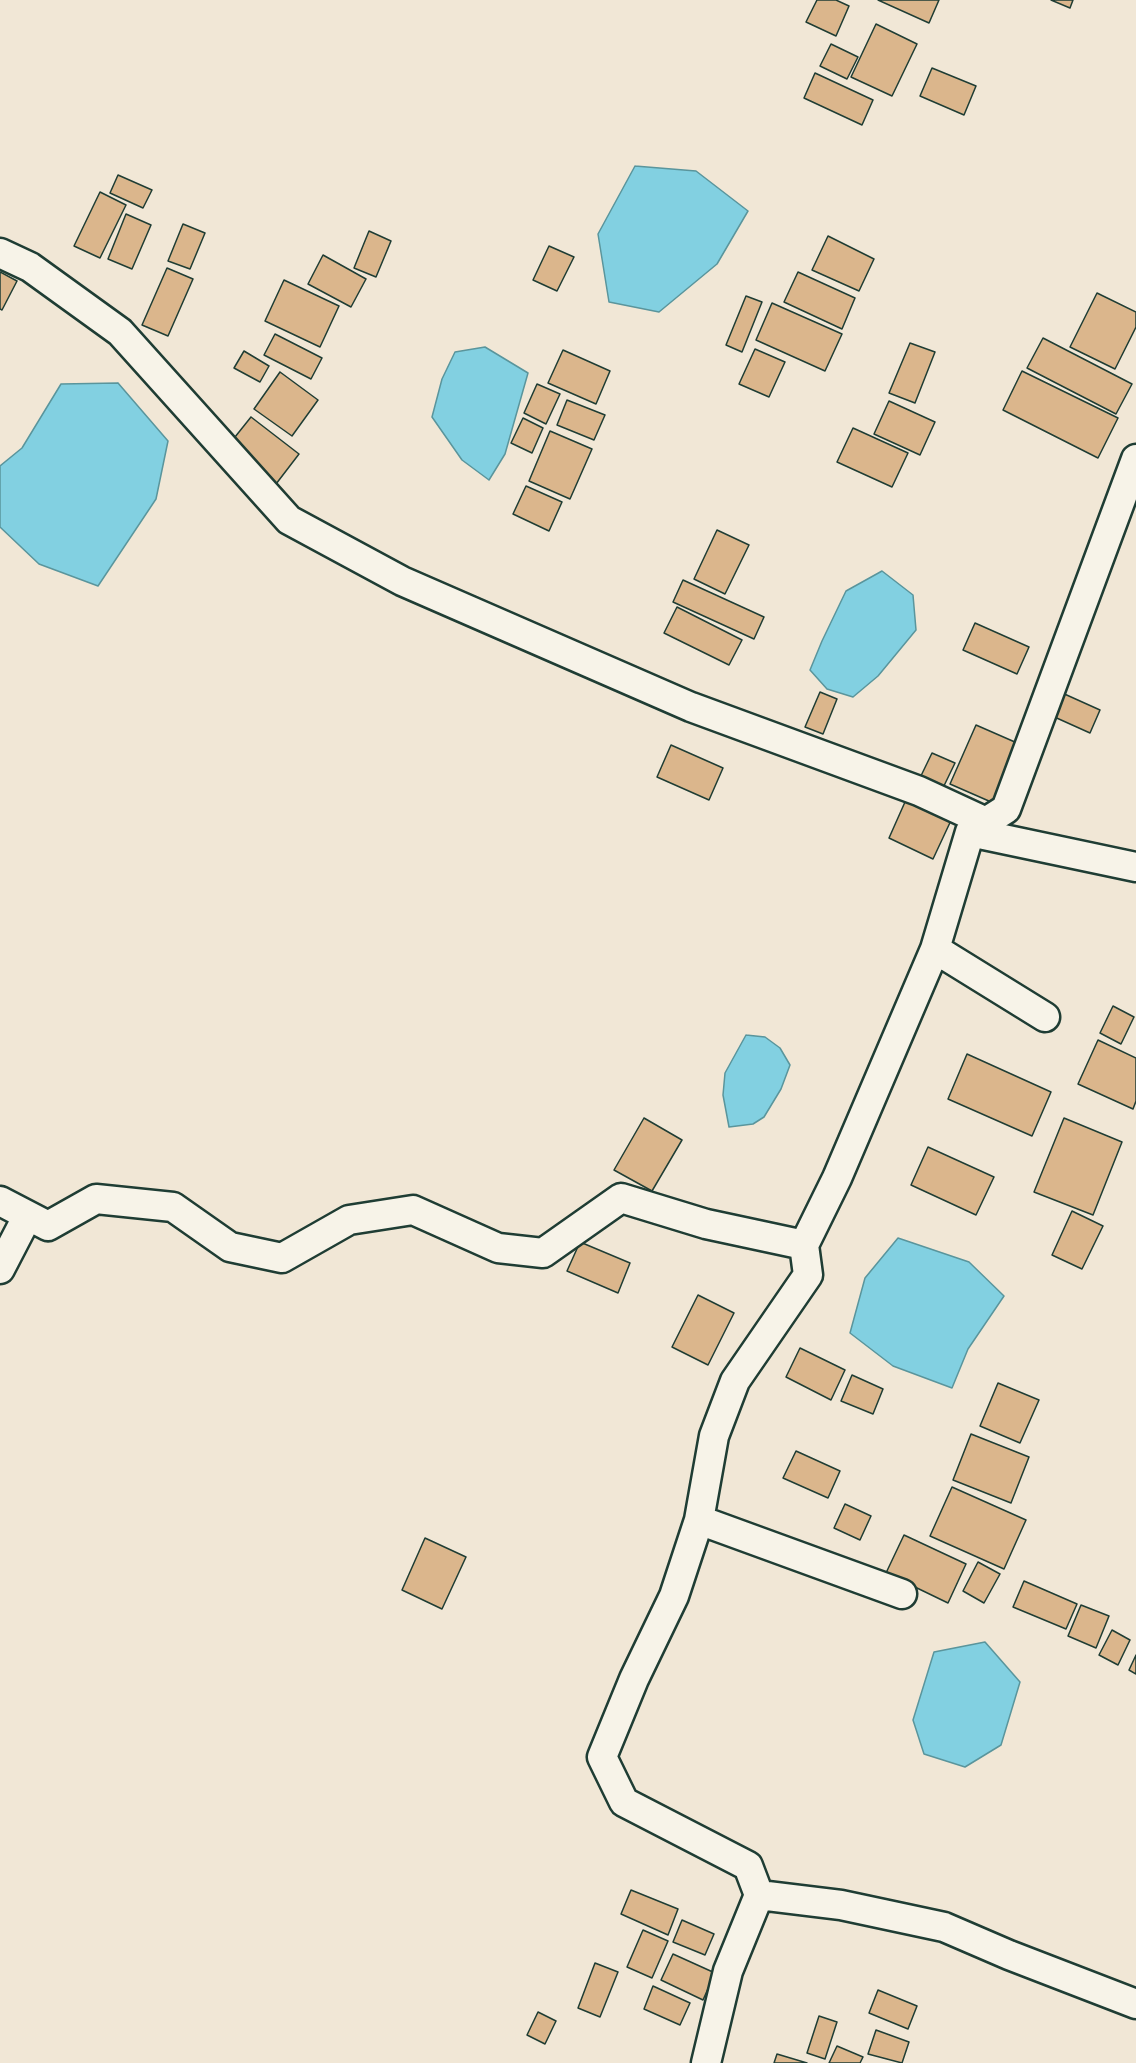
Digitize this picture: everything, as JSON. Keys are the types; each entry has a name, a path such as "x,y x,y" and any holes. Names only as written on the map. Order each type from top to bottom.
{"street":[{"path":"0,253 30,267 120,332 288,520 402,581 691,707 919,791 978,827 1136,867"},
{"path":"706,2063 728,1971 759,1895 748,1866 624,1802 602,1757 634,1679 674,1596 699,1520 714,1437 735,1381 808,1275 804,1245 837,1178 935,949 978,827 1006,809 1130,494 1136,459"},
{"path":"935,949 1045,1017"},
{"path":"0,1201 48,1226 96,1199 173,1207 230,1247 282,1258 349,1220 413,1210 498,1248 543,1253 621,1198 706,1224 804,1245"},
{"path":"0,1269 27,1217"},
{"path":"699,1520 902,1594"},
{"path":"759,1895 841,1905 944,1927 1136,2004"}],"water":[{"path":"635,166 696,171 748,211 717,264 659,312 609,302 598,234"},
{"path":"485,347 528,373 505,454 489,480 462,460 432,417 442,379 455,352"},
{"path":"118,383 168,441 156,499 98,586 39,564 0,527 0,466 22,448 61,384"},
{"path":"882,571 913,595 916,630 878,676 853,697 827,689 810,670 822,641 846,591"},
{"path":"746,1035 765,1037 780,1048 790,1065 781,1089 764,1117 753,1124 729,1127 723,1095 725,1073"},
{"path":"898,1238 969,1262 1004,1296 968,1349 952,1388 893,1366 850,1333 865,1278"},
{"path":"985,1642 1020,1682 1001,1745 965,1767 924,1754 913,1720 934,1652"}],"building":[{"path":"817,0 836,0 849,6 836,36 806,22"},
{"path":"878,0 939,0 929,23"},
{"path":"1051,0 1073,0 1070,8"},
{"path":"876,24 917,44 892,96 851,77"},
{"path":"831,44 858,57 847,79 820,66"},
{"path":"932,68 976,86 964,115 920,96"},
{"path":"815,73 873,100 862,125 804,98"},
{"path":"118,175 152,190 143,208 110,193"},
{"path":"100,192 126,205 100,258 74,246"},
{"path":"126,214 151,225 132,269 108,259"},
{"path":"183,224 205,233 190,269 168,261"},
{"path":"369,231 391,241 376,277 354,268"},
{"path":"828,236 874,259 859,291 812,270"},
{"path":"549,246 574,257 557,291 533,280"},
{"path":"323,255 366,279 351,307 308,284"},
{"path":"167,268 193,279 168,336 142,325"},
{"path":"0,272 17,281 2,310 0,309"},
{"path":"798,272 855,298 842,329 784,302"},
{"path":"284,280 339,306 320,347 265,321"},
{"path":"1097,293 1136,312 1136,327 1115,369 1070,347"},
{"path":"746,296 762,302 742,352 726,345"},
{"path":"772,303 842,334 825,371 756,340"},
{"path":"275,334 322,358 311,379 264,355"},
{"path":"1043,338 1132,384 1116,414 1027,368"},
{"path":"910,343 935,352 915,403 889,393"},
{"path":"755,349 785,362 769,397 739,384"},
{"path":"563,350 610,371 596,404 548,383"},
{"path":"244,351 269,366 260,382 234,368"},
{"path":"1022,371 1118,418 1098,458 1003,410"},
{"path":"280,372 318,400 292,436 254,409"},
{"path":"537,384 560,394 546,424 524,413"},
{"path":"567,400 605,415 594,440 557,425"},
{"path":"889,401 935,422 920,455 874,434"},
{"path":"251,417 299,454 276,484 227,447"},
{"path":"523,418 543,428 532,453 511,443"},
{"path":"853,428 908,453 892,487 837,462"},
{"path":"550,431 592,449 570,499 529,481"},
{"path":"526,486 562,502 549,531 513,514"},
{"path":"717,530 749,545 725,594 694,579"},
{"path":"683,580 764,617 754,639 673,602"},
{"path":"677,607 742,640 729,665 664,633"},
{"path":"975,623 1029,647 1017,674 963,650"},
{"path":"820,692 837,699 823,734 805,727"},
{"path":"1060,692 1100,710 1090,733 1050,715"},
{"path":"976,725 1024,746 998,805 950,784"},
{"path":"671,745 723,768 709,800 657,777"},
{"path":"932,753 955,763 941,792 918,782"},
{"path":"909,793 954,814 933,859 889,838"},
{"path":"1113,1006 1134,1017 1121,1044 1100,1033"},
{"path":"1098,1040 1136,1058 1136,1101 1133,1109 1078,1084"},
{"path":"967,1054 1051,1092 1032,1136 948,1099"},
{"path":"644,1118 682,1140 652,1191 614,1170"},
{"path":"1064,1118 1122,1142 1093,1215 1034,1192"},
{"path":"928,1147 994,1177 976,1215 911,1185"},
{"path":"1072,1211 1103,1226 1082,1269 1052,1255"},
{"path":"580,1242 630,1263 618,1293 567,1271"},
{"path":"698,1295 734,1313 708,1365 672,1347"},
{"path":"800,1348 845,1370 831,1400 786,1377"},
{"path":"852,1375 883,1389 873,1414 841,1401"},
{"path":"998,1383 1039,1400 1020,1443 980,1426"},
{"path":"971,1434 1029,1457 1011,1503 953,1480"},
{"path":"796,1451 840,1471 828,1498 783,1478"},
{"path":"952,1487 1026,1520 1004,1569 930,1536"},
{"path":"845,1504 871,1516 860,1540 834,1528"},
{"path":"904,1535 966,1564 948,1603 886,1573"},
{"path":"425,1538 466,1557 442,1609 402,1590"},
{"path":"978,1562 1000,1574 984,1603 963,1591"},
{"path":"1024,1581 1077,1604 1066,1629 1013,1607"},
{"path":"1081,1605 1109,1616 1096,1648 1068,1636"},
{"path":"1112,1630 1130,1640 1118,1665 1099,1655"},
{"path":"1136,1655 1136,1674 1129,1670"},
{"path":"631,1890 678,1909 668,1935 621,1914"},
{"path":"682,1920 714,1934 705,1955 673,1942"},
{"path":"643,1930 668,1941 652,1978 627,1967"},
{"path":"673,1954 715,1973 703,2000 661,1980"},
{"path":"595,1963 618,1972 600,2017 578,2008"},
{"path":"653,1986 690,2003 680,2025 644,2009"},
{"path":"878,1990 917,2006 908,2029 869,2013"},
{"path":"538,2012 556,2021 545,2044 527,2035"},
{"path":"819,2016 837,2022 825,2059 807,2053"},
{"path":"876,2030 909,2042 902,2063 868,2054"},
{"path":"837,2046 863,2057 860,2063 829,2063"},
{"path":"777,2054 807,2063 774,2063"}]}
